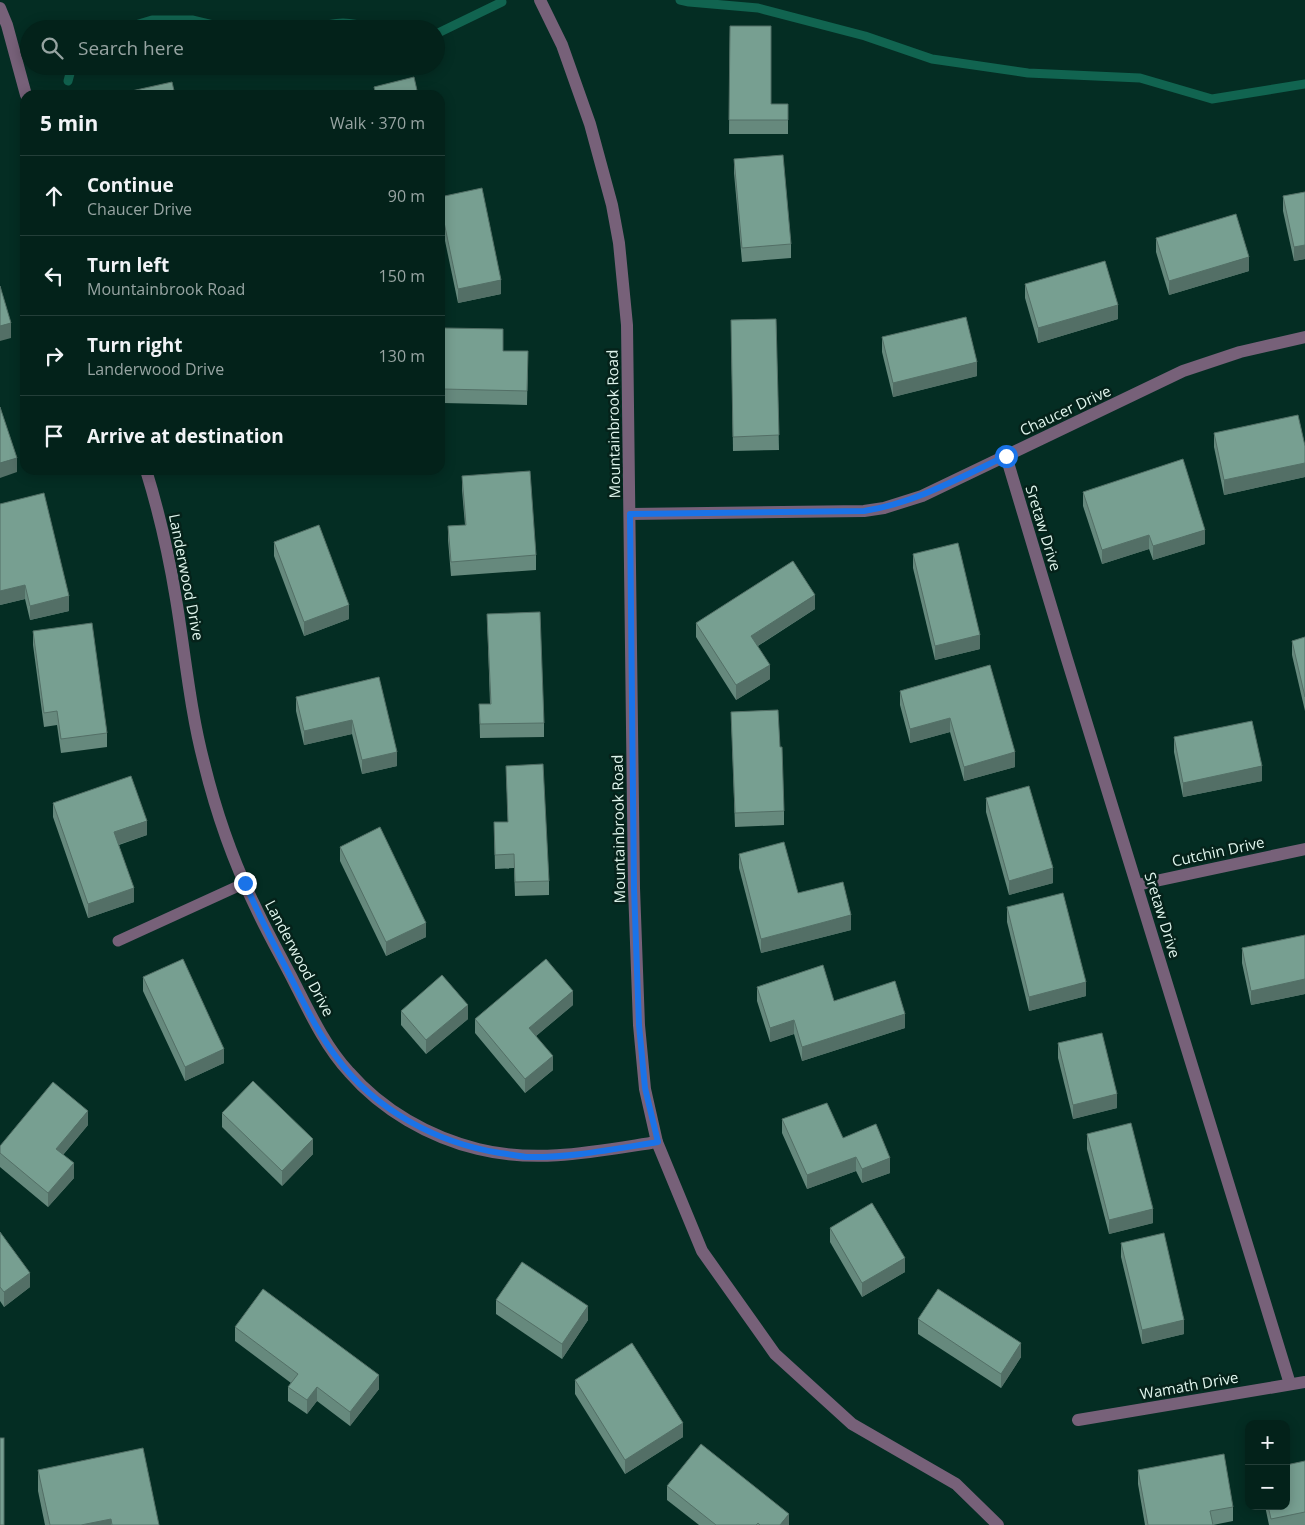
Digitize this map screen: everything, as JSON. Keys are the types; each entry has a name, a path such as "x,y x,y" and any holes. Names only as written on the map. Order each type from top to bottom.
{"street":[{"name":"Mountainbrook Road","path":"540,0 562,45 590,124 612,205 619,243 627,325 634,888 639,1025 645,1088 658,1142 702,1251 775,1354 852,1424 956,1484 998,1525"},
{"path":"0,8 7,25 20,73"},
{"path":"21,75 25,90"},
{"name":"Chaucer Drive","path":"630,514 870,510 884,508 922,496 1184,372 1240,352 1305,337"},
{"name":"Sretaw Drive","path":"1006,456 1290,1384"},
{"name":"Landerwood Drive","path":"148,475 156,502 176,595 194,717 204,762 224,830 254,905 313,1019 336,1058 379,1101 414,1125 462,1145 480,1150 524,1157 569,1156 658,1142"},
{"name":"Cutchin Drive","path":"1137,884 1305,850"},
{"name":"Wamath Drive","path":"1078,1420 1305,1382"}],"lane":[{"path":"118,942 245,883"}],"building":[{"path":"730,26 771,26 771,104 788,104 788,120 729,120"},
{"path":"414,77 417,90 375,90 374,87"},
{"path":"172,82 174,90 136,90"},
{"path":"783,155 791,244 742,248 734,159"},
{"path":"482,188 501,280 458,289 445,227 445,196"},
{"path":"1305,192 1305,245 1294,247 1283,196"},
{"path":"1236,214 1249,257 1169,281 1156,238"},
{"path":"1105,261 1118,305 1038,328 1025,284"},
{"path":"0,286 11,323 0,326"},
{"path":"966,317 977,362 893,383 882,337"},
{"path":"776,319 779,435 733,437 731,320"},
{"path":"445,328 503,329 503,351 528,351 527,391 445,389"},
{"path":"0,407 17,458 0,463"},
{"path":"1298,415 1305,446 1305,463 1224,480 1214,433"},
{"path":"1183,459 1205,530 1153,546 1149,535 1102,550 1083,492"},
{"path":"530,471 536,555 451,562 448,526 466,525 462,476"},
{"path":"44,493 69,596 30,606 25,585 0,591 0,504"},
{"path":"319,525 349,605 304,622 274,542"},
{"path":"958,543 980,635 935,646 913,554"},
{"path":"793,561 815,595 751,636 770,665 736,685 696,623"},
{"path":"540,612 544,723 480,724 479,704 491,704 487,614"},
{"path":"92,623 107,733 61,739 57,711 44,713 33,631"},
{"path":"1305,637 1305,697 1292,641"},
{"path":"990,665 1015,752 964,767 950,718 910,729 900,691"},
{"path":"379,677 397,752 362,760 352,720 304,731 296,697"},
{"path":"778,710 780,747 782,747 784,811 735,813 731,712"},
{"path":"1252,721 1262,766 1183,783 1174,737"},
{"path":"543,764 549,881 515,882 514,854 495,855 494,822 508,822 506,766"},
{"path":"131,776 147,821 114,832 134,888 88,904 53,803"},
{"path":"1029,786 1053,868 1009,881 986,798"},
{"path":"380,827 426,923 386,942 340,847"},
{"path":"784,842 798,893 843,882 851,915 761,939 739,854"},
{"path":"1063,893 1086,982 1029,997 1007,907"},
{"path":"1305,935 1305,979 1251,991 1242,948"},
{"path":"183,959 224,1049 185,1067 143,977"},
{"path":"546,959 573,991 529,1028 553,1056 525,1079 475,1019"},
{"path":"823,965 834,1001 895,981 905,1014 802,1047 794,1020 770,1028 757,987"},
{"path":"442,975 468,1005 426,1040 401,1011"},
{"path":"1102,1033 1117,1094 1073,1105 1058,1043"},
{"path":"253,1081 313,1139 282,1171 222,1113"},
{"path":"53,1082 88,1111 56,1149 74,1163 48,1193 0,1153 0,1146"},
{"path":"827,1103 843,1138 876,1124 890,1158 862,1169 856,1157 807,1175 782,1119"},
{"path":"1131,1123 1153,1209 1109,1220 1087,1134"},
{"path":"872,1203 905,1258 862,1283 830,1228"},
{"path":"0,1232 30,1273 4,1292 0,1287"},
{"path":"1164,1233 1184,1320 1142,1330 1121,1243"},
{"path":"522,1262 588,1306 562,1344 496,1300"},
{"path":"263,1289 379,1375 350,1412 317,1387 307,1400 288,1387 298,1374 235,1327"},
{"path":"938,1289 1021,1343 1001,1374 918,1319"},
{"path":"632,1343 683,1423 625,1460 575,1380"},
{"path":"0,1438 4,1438 4,1525 0,1525"},
{"path":"701,1444 789,1514 780,1525 760,1525 758,1523 756,1525 716,1525 667,1486"},
{"path":"143,1448 159,1525 112,1525 111,1519 81,1525 50,1525 38,1470"},
{"path":"1224,1454 1233,1507 1210,1511 1213,1525 1148,1525 1138,1470"},
{"path":"1305,1461 1305,1512 1271,1519 1269,1510 1290,1510 1290,1464"}],"waterway":[{"path":"680,0 758,8 865,36 932,59 1028,73 1140,78 1212,99 1305,84"},
{"path":"445,30 502,2"},
{"path":"152,20 192,20"},
{"path":"68,81 70,75"}],"route":[{"path":"245,883 254,905 313,1019 336,1058 379,1101 414,1125 453,1142 480,1150 524,1157 569,1156 658,1142 645,1088 639,1025 634,888 630,514 864,511 884,508 922,496 1006,456"}]}
